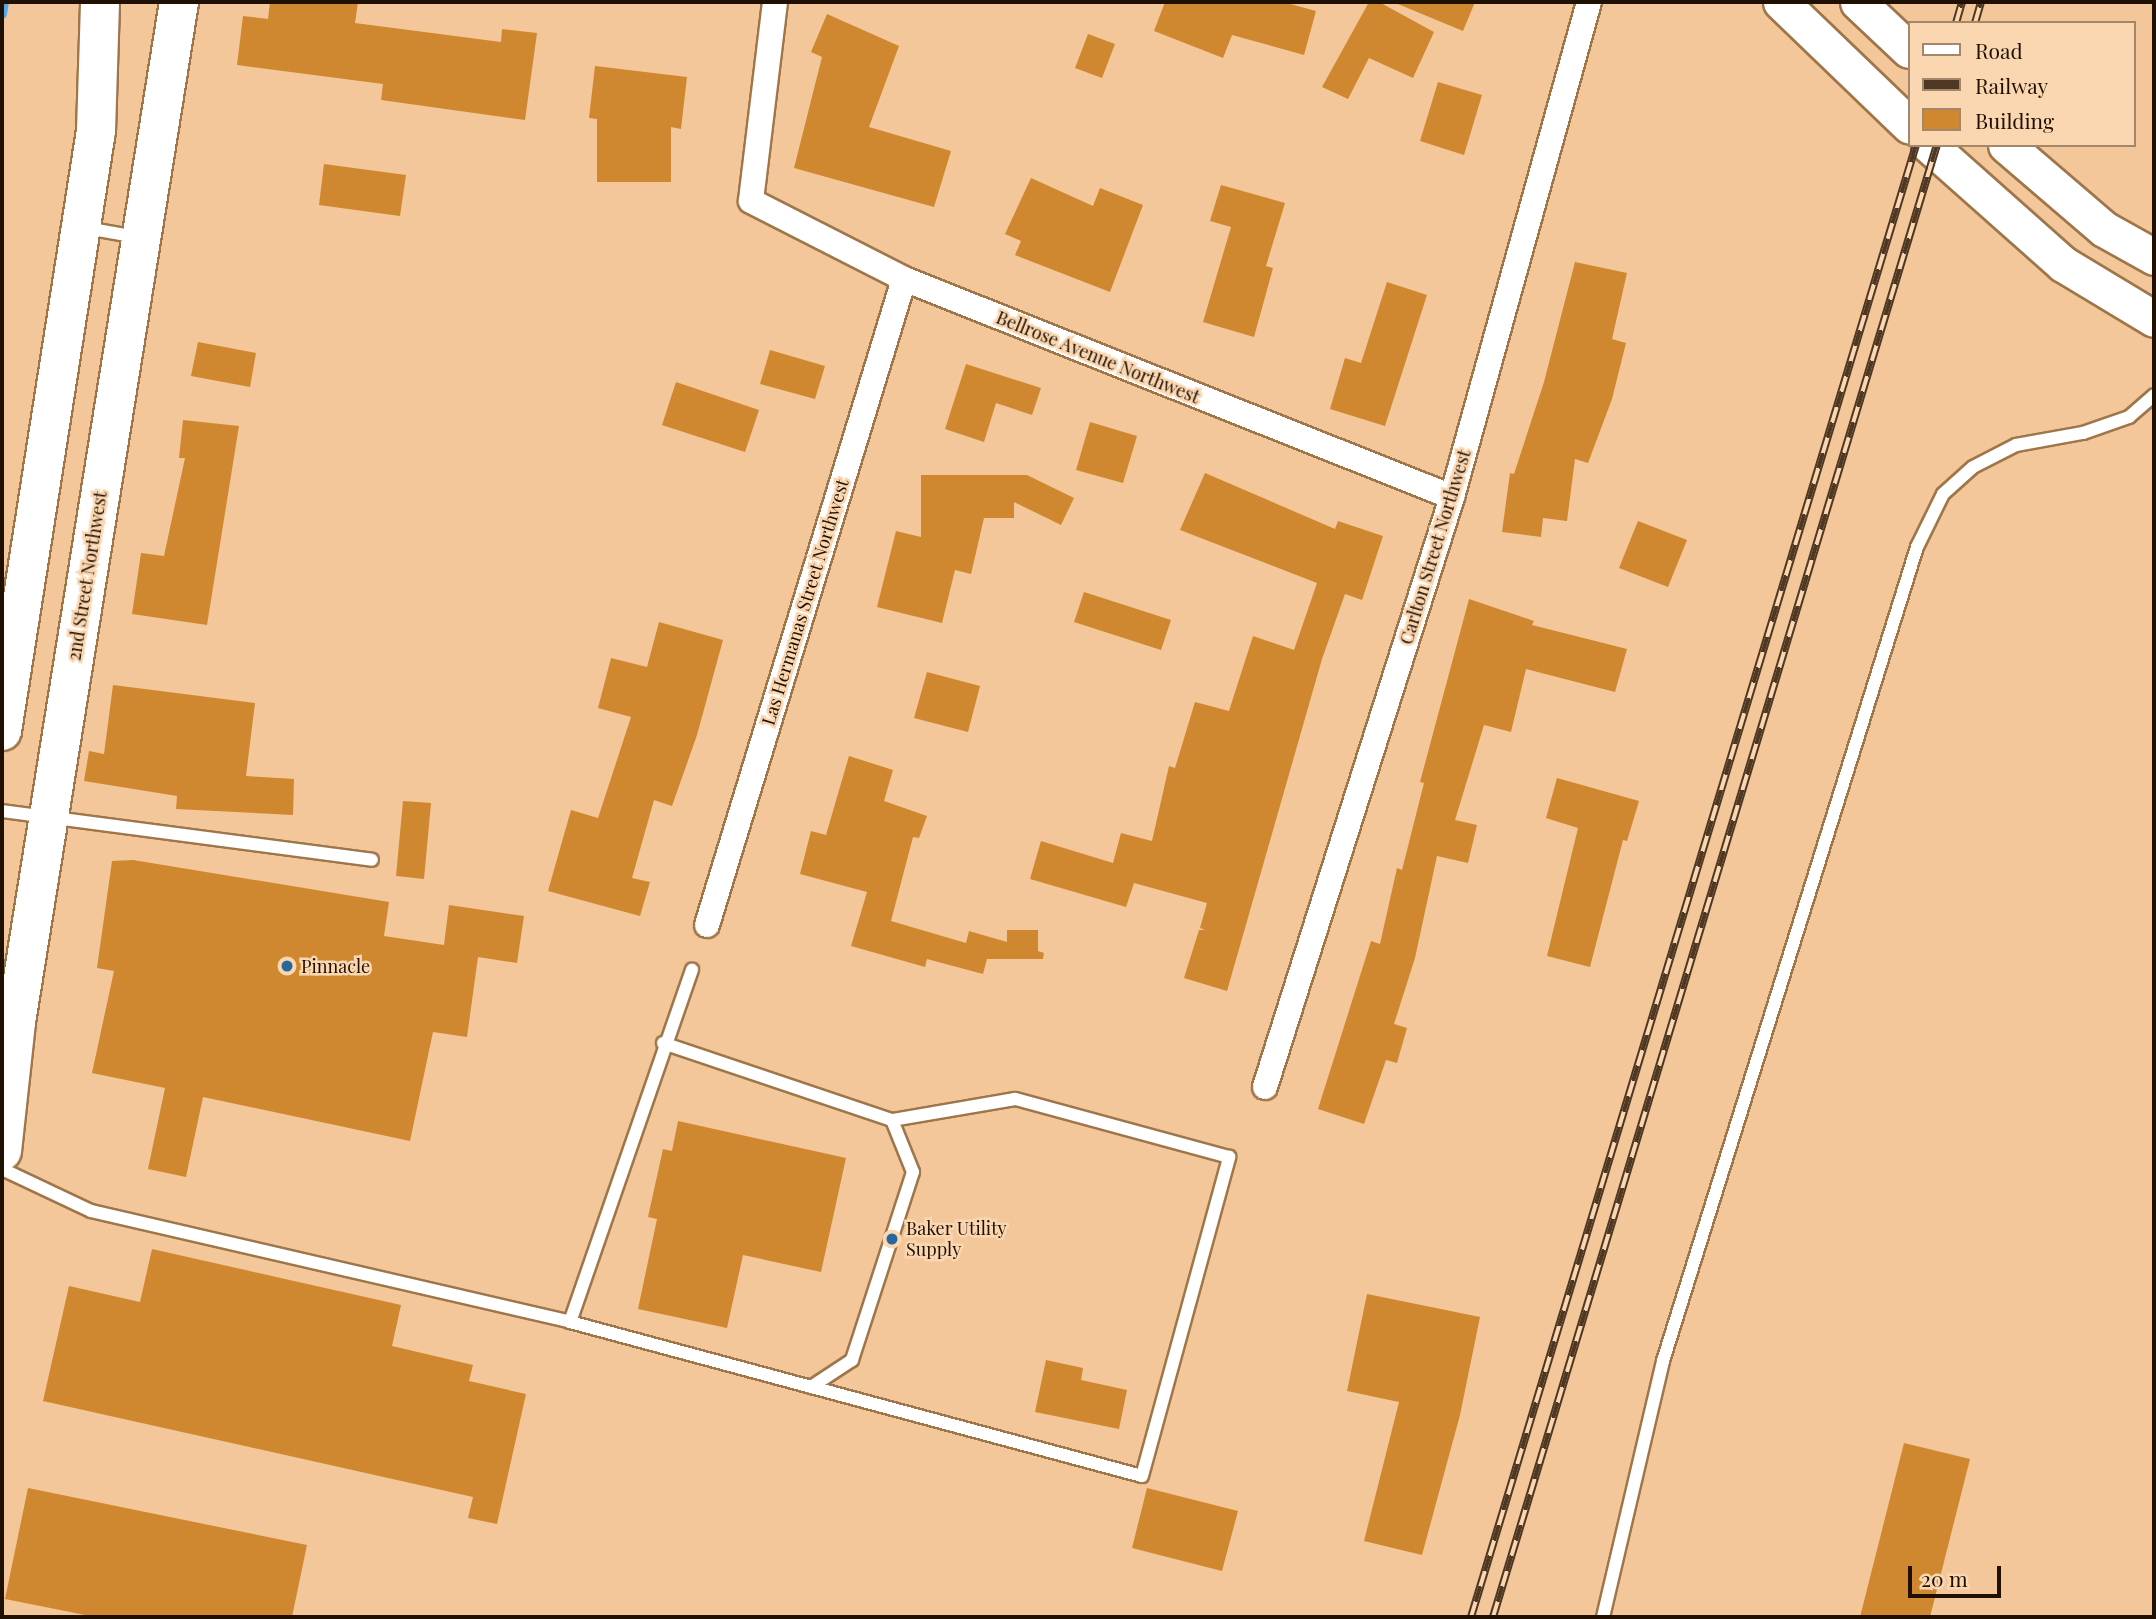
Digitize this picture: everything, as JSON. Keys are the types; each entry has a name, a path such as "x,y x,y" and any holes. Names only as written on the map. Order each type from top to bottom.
{"main road":[{"path":"2,731 96,131 100,2"},
{"name":"2nd Street Northwest","path":"2,1151 16,1023 51,820 138,237 179,2"},
{"path":"1780,2 1908,124"},
{"path":"1858,2 1908,49"},
{"path":"1931,147 2063,264 2154,319"},
{"path":"2008,147 2104,229 2154,257"}],"street":[{"name":"Bellrose Avenue Northwest","path":"775,2 751,201 904,279 1452,497"},
{"name":"Carlton Street Northwest","path":"1265,1087 1452,497 1589,2"},
{"name":"Las Hermanas Street Northwest","path":"707,925 904,279"}],"lane":[{"path":"81,228 138,237"},
{"path":"1603,1617 1663,1361 1917,547 1942,494 1973,467 2016,445 2083,433 2129,417 2154,396"},
{"path":"2,811 51,820 372,860"},
{"path":"570,1322 663,1043 692,969"},
{"path":"2,1169 91,1211 570,1322 1142,1476 1229,1157 1015,1100 892,1120 663,1043"},
{"path":"811,1387 852,1360 913,1172 892,1120"}],"building":[{"path":"270,2 358,2 355,23 501,42 502,29 537,33 525,120 381,100 383,84 237,65 243,16 268,19"},
{"path":"1165,2 1283,2 1316,11 1304,55 1232,35 1223,58 1154,31"},
{"path":"1369,2 1379,2 1434,32 1413,78 1369,58 1348,99 1322,87"},
{"path":"1393,2 1475,2 1463,31"},
{"path":"827,14 899,46 869,127 951,151 934,207 794,168 822,57 811,52"},
{"path":"1088,34 1115,44 1102,78 1075,68"},
{"path":"595,66 687,77 681,129 671,127 671,182 597,182 597,119 589,118"},
{"path":"1438,82 1482,95 1464,155 1420,141"},
{"path":"324,164 406,175 400,216 319,205"},
{"path":"1031,178 1093,206 1100,188 1143,205 1110,292 1015,255 1021,241 1005,234"},
{"path":"1221,185 1285,203 1266,266 1273,268 1254,337 1203,322 1231,227 1210,221"},
{"path":"1575,262 1627,273 1612,339 1626,343 1612,399 1588,463 1575,459 1567,521 1543,518 1541,537 1502,532 1510,473 1514,474 1544,382"},
{"path":"1387,282 1427,295 1385,426 1330,409 1345,358 1361,363"},
{"path":"198,342 256,353 250,387 191,376"},
{"path":"770,350 825,366 815,399 760,384"},
{"path":"966,364 1041,388 1032,415 996,403 984,442 945,429"},
{"path":"676,382 759,410 745,452 662,425"},
{"path":"183,420 239,426 207,625 132,614 141,553 164,556 185,458 179,458"},
{"path":"1090,422 1137,436 1123,483 1076,470"},
{"path":"1205,473 1335,529 1338,521 1383,536 1362,600 1345,594 1322,659 1227,991 1184,978 1199,930 1205,930 1200,928 1207,903 1134,883 1126,907 1030,879 1041,841 1113,863 1121,833 1152,841 1169,766 1175,768 1195,702 1229,711 1253,636 1294,650 1317,583 1180,530"},
{"path":"921,475 1027,475 1074,498 1061,525 1014,502 1014,518 984,518 971,574 955,570 942,623 877,607 896,531 921,537"},
{"path":"1638,521 1687,540 1668,587 1619,568"},
{"path":"1084,592 1171,620 1161,650 1074,622"},
{"path":"1469,599 1534,621 1532,625 1627,649 1615,692 1526,669 1511,732 1484,725 1455,820 1477,825 1468,863 1437,856 1415,958 1394,1024 1407,1028 1397,1063 1386,1060 1364,1124 1318,1109 1371,941 1380,944 1397,868 1402,870 1424,783 1420,782"},
{"path":"659,622 723,640 697,735 672,806 654,800 632,878 650,882 640,916 548,891 571,810 598,818 631,717 598,708 611,658 647,667"},
{"path":"927,672 980,686 968,732 914,718"},
{"path":"113,685 255,703 246,776 294,779 293,815 176,809 177,796 84,781 89,751 104,754"},
{"path":"849,756 893,770 884,801 927,816 919,838 913,837 891,921 966,943 969,931 1007,942 1007,930 1038,930 1038,951 1044,953 1043,959 987,959 983,974 927,959 925,967 851,946 867,892 800,874 811,831 826,835"},
{"path":"1557,778 1639,801 1627,841 1623,840 1590,967 1547,956 1578,828 1546,818"},
{"path":"403,801 431,803 424,879 396,876"},
{"path":"133,860 389,902 384,936 444,945 449,905 524,916 517,963 478,957 467,1037 433,1032 410,1141 203,1097 186,1177 148,1169 165,1088 92,1073 114,971 97,968 112,861"},
{"path":"678,1121 846,1158 821,1272 743,1255 727,1328 638,1309 657,1219 648,1217 663,1149 672,1151"},
{"path":"152,1249 401,1305 392,1346 473,1365 469,1381 526,1394 497,1524 468,1518 473,1497 43,1401 69,1286 140,1302"},
{"path":"1367,1294 1480,1317 1460,1415 1422,1555 1364,1541 1399,1402 1347,1391"},
{"path":"1046,1360 1083,1368 1081,1380 1127,1390 1119,1429 1035,1412"},
{"path":"1904,1443 1970,1459 1930,1617 1860,1617"},
{"path":"28,1488 307,1545 292,1617 95,1617 5,1599"},
{"path":"1147,1488 1238,1511 1222,1571 1132,1548"}],"waterway":[{"path":"2,14 4,2"}],"railway":[{"path":"1957,21 1962,2"},
{"path":"1976,21 1981,2"},
{"path":"1471,1617 1915,147"},
{"path":"1493,1617 1936,147"}],"place":[{"name":"Pinnacle","path":"287,966"},
{"name":"Baker Utility Supply","path":"892,1239"}]}
